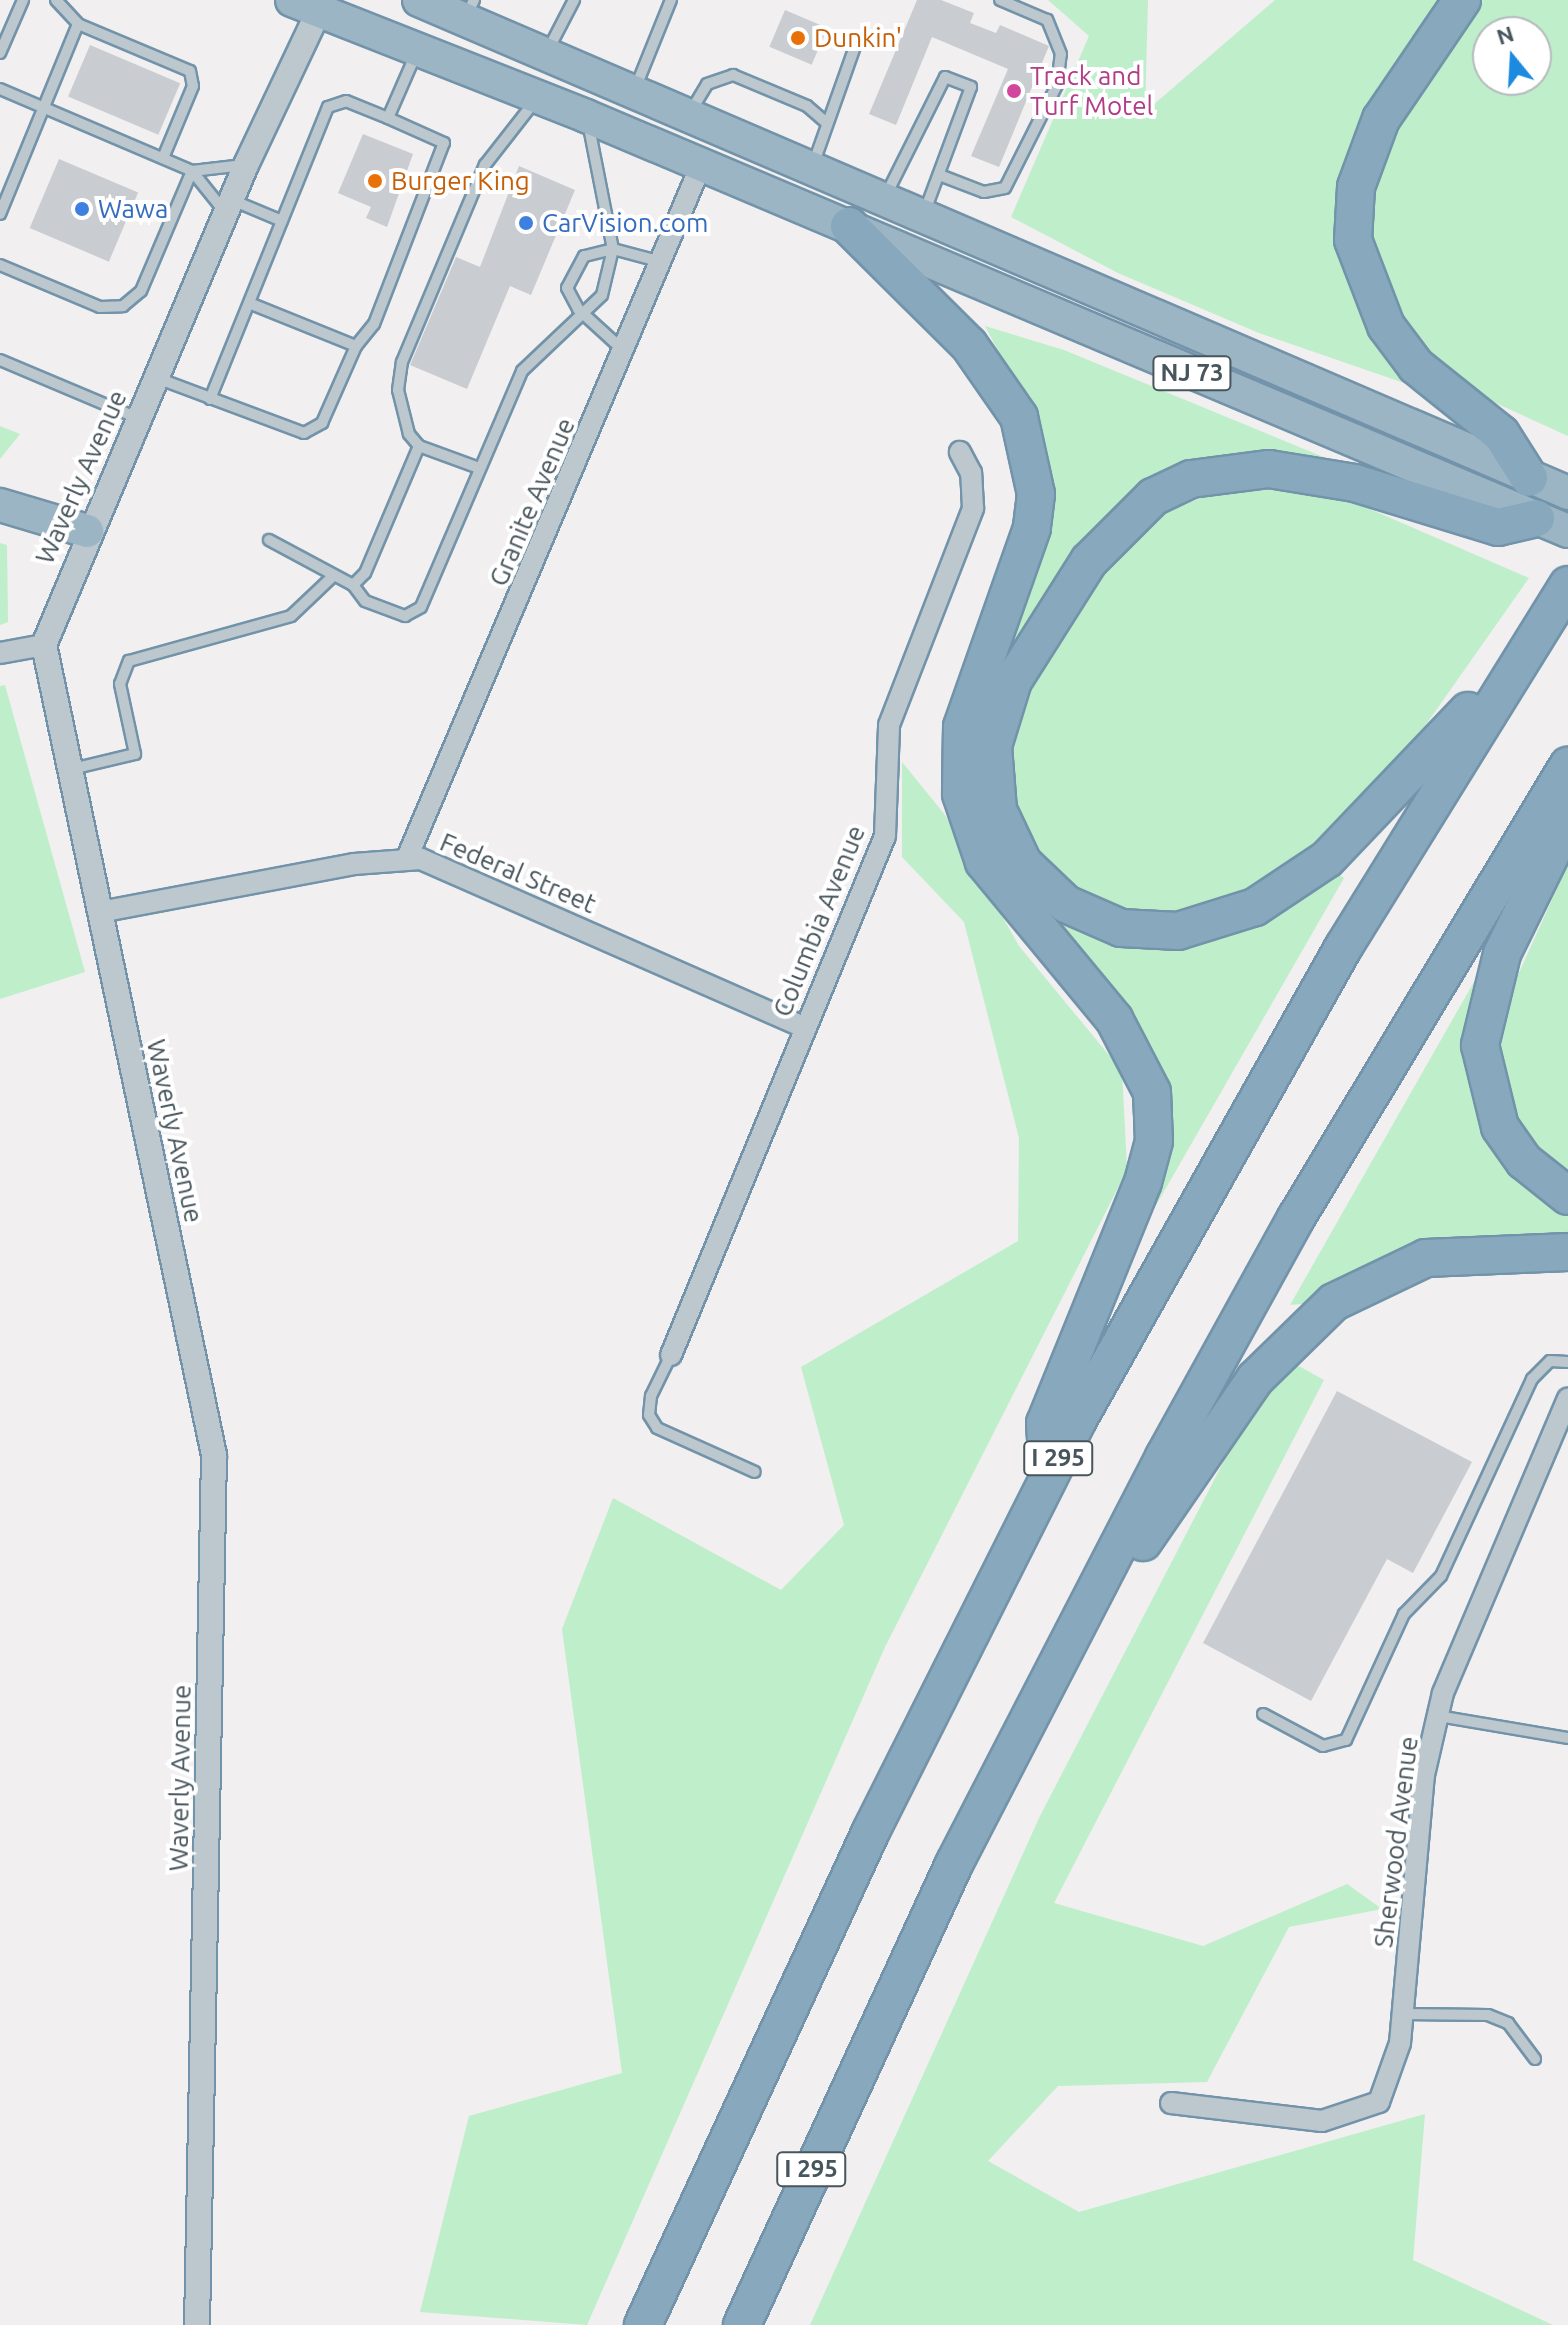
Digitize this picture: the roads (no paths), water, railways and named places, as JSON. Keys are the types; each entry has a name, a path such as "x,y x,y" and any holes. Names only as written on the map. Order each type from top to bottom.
{"highway":[{"name":"NJ 73","path":"419,0 470,10 546,54 924,213 1568,493"},
{"path":"1462,0 1381,119 1356,187 1353,240 1365,282 1394,336 1416,366 1501,434 1529,478"},
{"name":"NJ 73","path":"312,4 539,96 1552,524"},
{"path":"849,226 969,345 1019,417 1036,494 1032,528 962,727 961,794 984,862 1114,1019 1152,1092 1154,1141 1143,1182 1045,1423 1048,1477"},
{"path":"1540,628 1364,827 1292,885 1216,923 1159,933 1082,914 1037,880 1004,829 993,746 1013,681 1089,561 1153,497 1191,479 1269,469 1355,483 1498,527 1552,524"},
{"path":"0,505 87,531"},
{"name":"I 295","path":"643,2325 800,1981 1048,1477 1343,948 1568,585"},
{"name":"I 295","path":"742,2325 882,2014 1031,1710 1296,1218 1568,766"},
{"path":"1568,819 1502,954 1480,1045 1485,1088 1500,1127 1524,1161 1568,1196"},
{"path":"1031,1710 1220,1424 1293,1337 1379,1275 1426,1258 1568,1252"}],"street":[{"name":"Waverly Avenue","path":"197,2325 214,1455 44,645 87,531 229,207 312,4"},
{"name":"Granite Avenue","path":"407,858 664,263 701,165"},
{"name":"Columbia Avenue","path":"671,1355 885,836 889,725 970,524 974,491 960,452"},
{"path":"0,653 44,645"},
{"name":"Federal Street","path":"100,912 407,858 439,864 804,1027"},
{"name":"Sherwood Avenue","path":"1171,2103 1322,2121 1357,2114 1379,2102 1394,2074 1403,2014 1415,1853 1438,1716 1465,1634 1568,1398"}],"lane":[{"path":"0,53 23,0"},
{"path":"56,0 78,24 190,71 193,86 163,158"},
{"path":"546,54 574,0"},
{"path":"634,91 671,0"},
{"path":"942,176 984,192 1005,188 1057,85 1061,54 1047,20 1000,0"},
{"path":"0,214 78,24"},
{"path":"388,118 418,49"},
{"path":"812,167 824,121 854,49"},
{"path":"689,115 707,84 733,75 807,106 824,121"},
{"path":"885,197 945,77 971,87 942,176 924,213"},
{"path":"0,89 192,171 229,207 282,221"},
{"path":"479,468 419,446 403,414 402,362 485,165 539,96"},
{"path":"155,378 210,399 309,432 322,423 356,346 374,324 444,143 346,101 328,107 282,221 254,305 210,399"},
{"path":"269,540 318,560 331,578 353,585 365,601 415,615 522,371 584,315 607,288 613,249 586,116"},
{"path":"192,171 246,165"},
{"path":"0,265 100,307 131,302 192,171"},
{"path":"626,352 584,315 567,288 574,266 613,249 664,263"},
{"path":"254,305 356,346"},
{"path":"0,360 137,418"},
{"path":"353,585 365,573 419,446"},
{"path":"69,770 135,754 120,684 129,661 291,616 331,578"},
{"path":"671,1355 651,1396 649,1415 657,1428 755,1472"},
{"path":"1263,1714 1323,1746 1346,1740 1404,1614 1441,1576 1532,1379 1550,1361 1568,1362"},
{"path":"1438,1716 1568,1738"},
{"path":"1403,2014 1488,2015 1508,2023 1535,2059"}],"place":[{"name":"Dunkin'","path":"798,38"},
{"name":"Track and Turf Motel","path":"1014,91"},
{"name":"Burger King","path":"375,181"},
{"name":"Wawa","path":"82,209"},
{"name":"CarVision.com","path":"526,223"}]}
